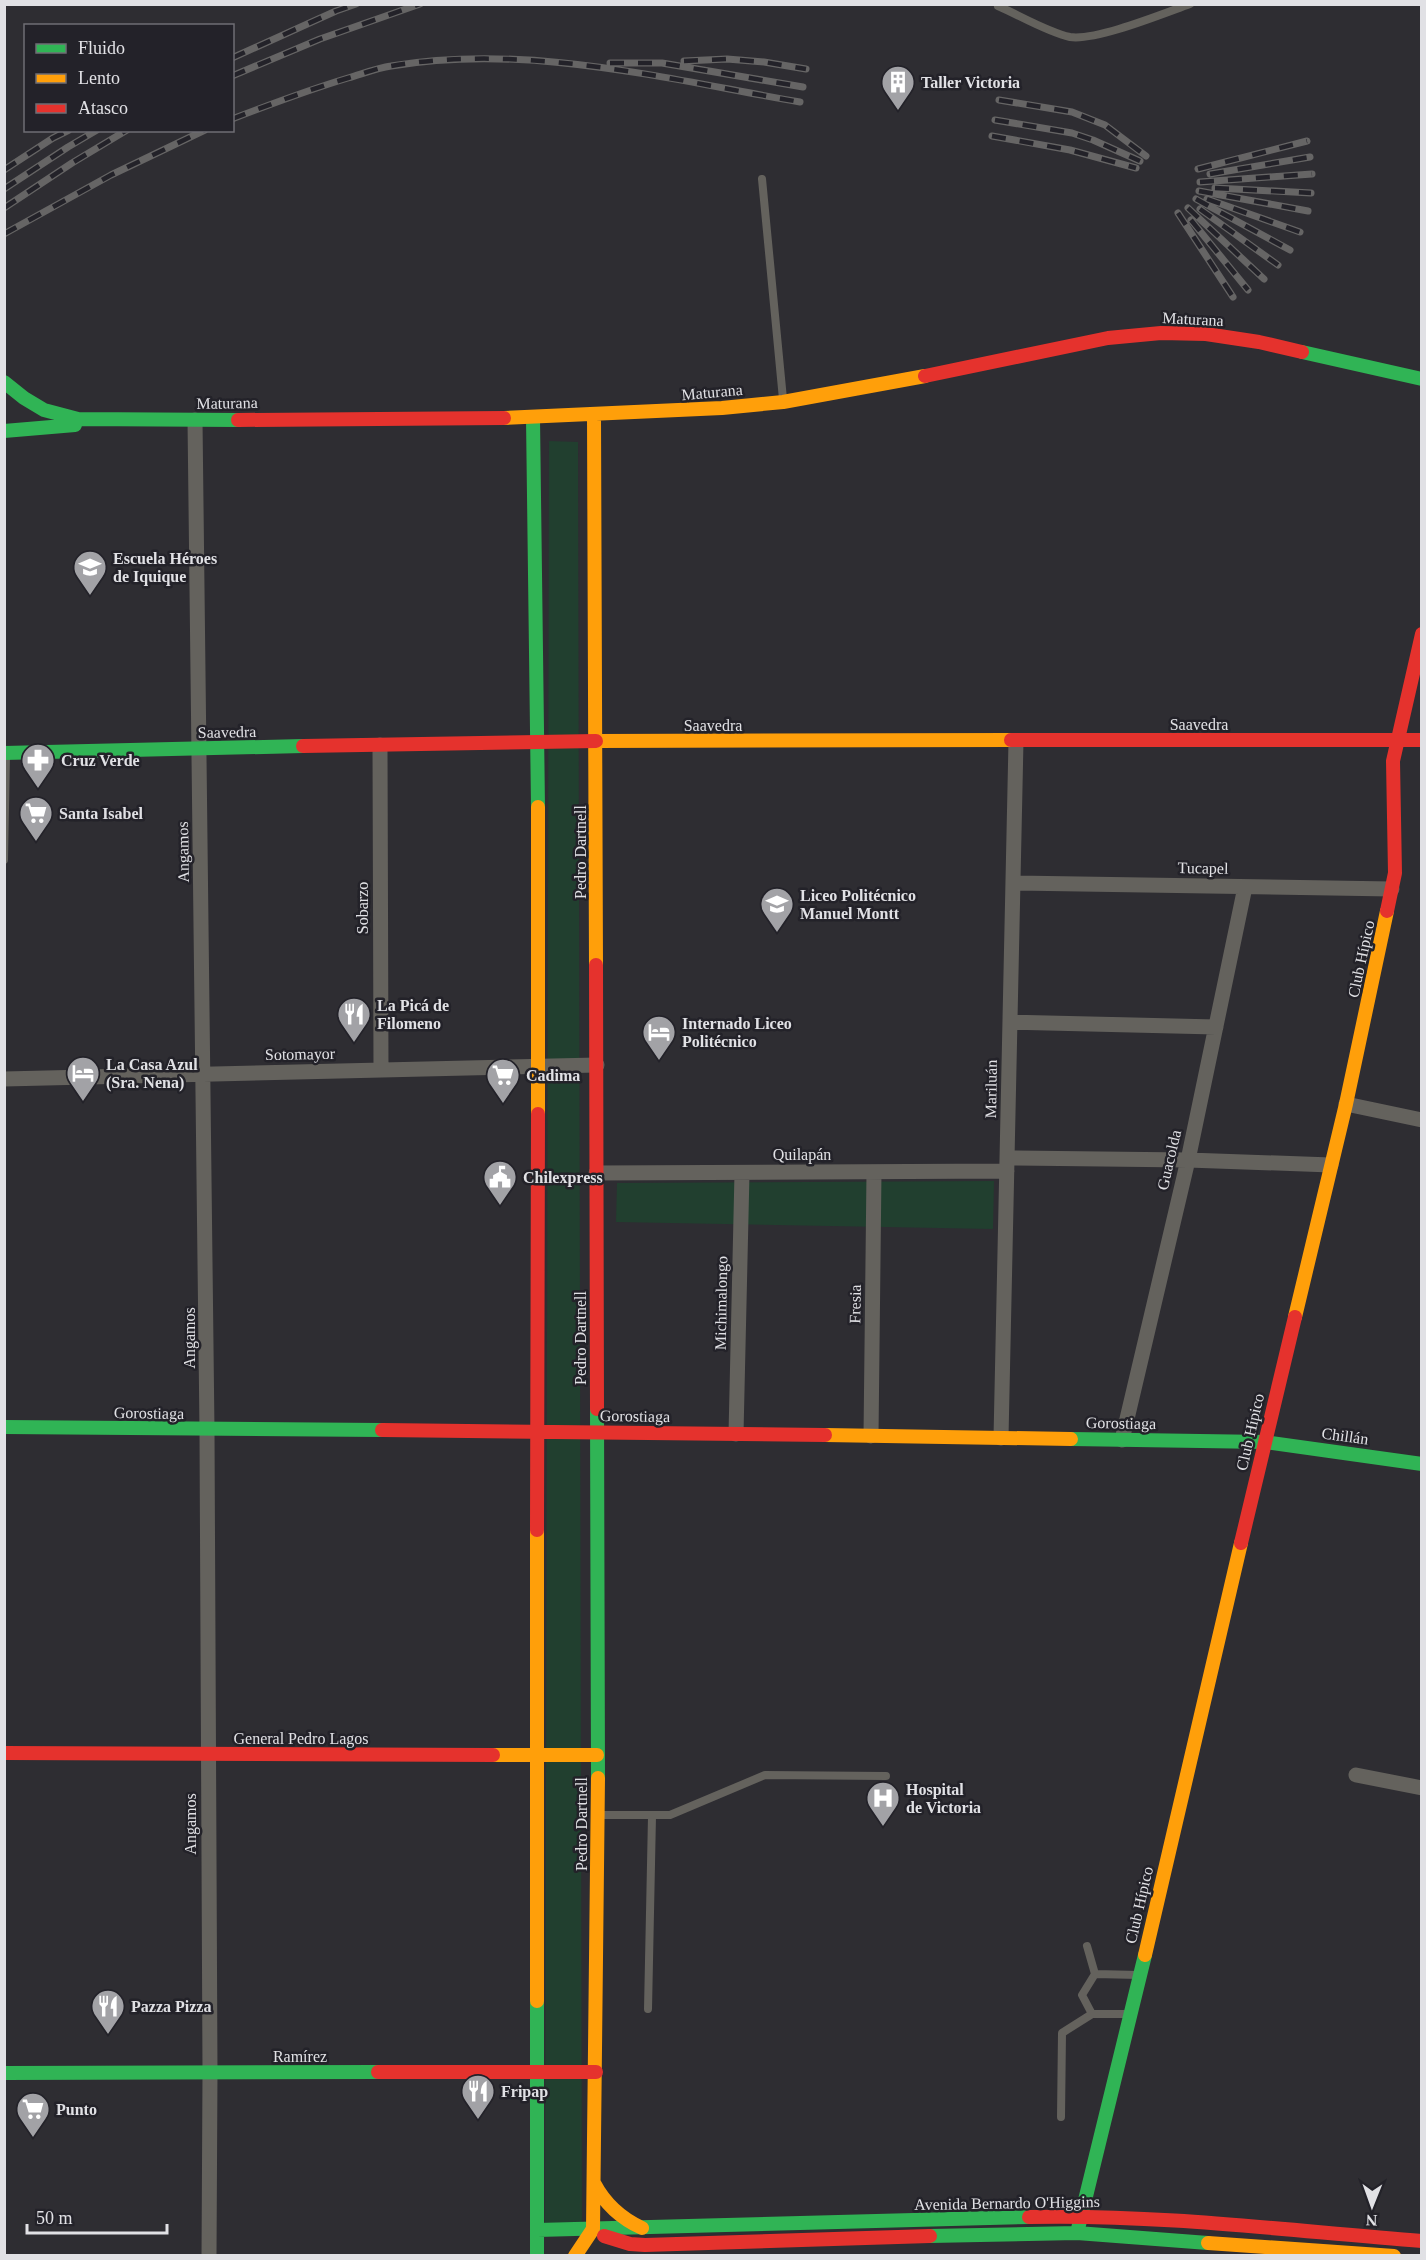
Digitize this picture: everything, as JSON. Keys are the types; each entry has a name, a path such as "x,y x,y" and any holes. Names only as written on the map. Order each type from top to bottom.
{"main road":[{"name":"Maturana","path":"4,382 42,410 64,418 92,421 594,416 783,402 851,391 1108,338 1161,333 1206,334 1259,342 1422,379"},
{"name":"Pedro Dartnell","path":"593,2229 598,1815 594,416"},
{"path":"533,417 538,741 537,2256"},
{"path":"4,432 54,429 92,421"},
{"name":"Club Hípico","path":"1077,2234 1346,1104 1395,873 1392,777 1396,740 1422,634"},
{"name":"Saavedra","path":"5,753 538,741 1422,741"},
{"name":"Gorostiaga","path":"4,1427 537,1431 1265,1442"},
{"name":"Chillán","path":"1265,1442 1422,1464"},
{"name":"General Pedro Lagos","path":"4,1753 597,1755"},
{"name":"Ramírez","path":"6,2075 596,2072"},
{"path":"594,2183 613,2211 627,2222 644,2229"},
{"name":"Avenida Bernardo O'Higgins","path":"537,2230 1081,2216 1422,2241"},
{"path":"575,2256 593,2229"},
{"name":"Avenida Bernardo O'Higgins","path":"593,2229 616,2240 645,2245 1022,2233 1154,2237 1394,2256"}],"street":[{"name":"Angamos","path":"195,420 207,1430 209,2256"},
{"name":"Mariluán","path":"1001,1438 1016,741"},
{"name":"Sobarzo","path":"380,745 381,1070"},
{"name":"Tucapel","path":"1013,884 1392,889"},
{"name":"Guacolda","path":"1122,1440 1188,1160 1245,887"},
{"path":"1010,1022 1216,1027"},
{"name":"Sotomayor","path":"4,1079 597,1065"},
{"path":"1346,1104 1422,1120"},
{"name":"Quilapán","path":"596,1173 874,1172 1007,1165 1188,1160 1331,1166"},
{"name":"Fresia","path":"872,1436 874,1172"},
{"name":"Michimalongo","path":"736,1434 742,1173"},
{"path":"1356,1774 1422,1788"}],"lane":[{"path":"998,6 1067,36 1087,38 1190,4"},
{"path":"762,179 783,402"},
{"path":"4,860 5,753"},
{"path":"598,1815 670,1815 765,1775 886,1776"},
{"path":"648,2009 652,1816"},
{"path":"1087,1946 1095,1974 1082,1995 1092,2014"},
{"path":"1095,1974 1140,1975"},
{"path":"1061,2117 1062,2033 1092,2014 1131,2014"}],"green space":[{"path":"549,441 578,442 582,2222 545,2223"},
{"path":"994,1181 993,1229 616,1222 617,1183"}],"railway":[{"path":"234,57 356,4"},
{"path":"234,75 320,39 420,4"},
{"path":"684,61 727,59 806,69"},
{"path":"234,118 304,92 375,70 442,60 545,61 597,67 800,102"},
{"path":"610,63 662,63 803,87"},
{"path":"999,100 1072,112 1105,125 1146,156"},
{"path":"995,120 1072,133 1140,161"},
{"path":"4,170 65,132"},
{"path":"4,189 94,132"},
{"path":"4,208 124,132"},
{"path":"4,234 111,175 201,132"},
{"path":"992,136 1070,150 1136,168"},
{"path":"1198,169 1307,141"},
{"path":"1210,174 1310,157"},
{"path":"1200,182 1312,174"},
{"path":"1215,188 1311,193"},
{"path":"1199,191 1308,211"},
{"path":"1196,199 1290,250"},
{"path":"1207,199 1300,232"},
{"path":"1188,208 1264,279"},
{"path":"1200,209 1278,265"},
{"path":"1178,213 1233,297"},
{"path":"1191,220 1248,290"}],"traffic: fast":[{"path":"1302,352 1422,379"},
{"path":"4,382 44,410 78,419 238,420"},
{"path":"533,418 538,807"},
{"path":"4,431 75,425"},
{"path":"4,753 303,746"},
{"path":"597,1409 598,1778"},
{"path":"4,1427 382,1430"},
{"path":"1071,1439 1265,1442 1422,1464"},
{"path":"1077,2233 1145,1955"},
{"path":"537,2001 537,2256"},
{"path":"4,2073 378,2072"},
{"path":"537,2230 1029,2217"},
{"path":"930,2236 1077,2233 1208,2243"}],"traffic: slow":[{"path":"504,418 722,408 783,402 925,376"},
{"path":"594,416 596,965"},
{"path":"596,741 1011,740"},
{"path":"538,807 538,1114"},
{"path":"1295,1317 1346,1104 1387,911"},
{"path":"825,1435 1071,1439"},
{"path":"537,1530 537,2001"},
{"path":"1145,1955 1241,1543"},
{"path":"493,1755 597,1755"},
{"path":"575,2256 593,2229 598,1778"},
{"path":"594,2183 614,2210 642,2228"},
{"path":"1208,2243 1394,2256"}],"traffic: jam":[{"path":"925,376 1108,338 1161,333 1206,334 1259,342 1302,352"},
{"path":"238,420 504,418"},
{"path":"1387,911 1395,873 1393,761 1422,634"},
{"path":"1011,740 1422,740"},
{"path":"303,746 596,741"},
{"path":"596,965 597,1409"},
{"path":"537,1530 538,1114"},
{"path":"1241,1543 1295,1317"},
{"path":"382,1430 825,1435"},
{"path":"4,1753 493,1755"},
{"path":"378,2072 596,2072"},
{"path":"1029,2217 1127,2218 1226,2224 1422,2241"},
{"path":"604,2236 630,2244 645,2245 930,2236"}],"place":[{"name":"Taller Victoria","path":"898,111"},
{"name":"Escuela Héroes de Iquique","path":"90,596"},
{"name":"Cruz Verde","path":"38,789"},
{"name":"Santa Isabel","path":"36,842"},
{"name":"Liceo Politécnico Manuel Montt","path":"777,933"},
{"name":"La Picá de Filomeno","path":"354,1043"},
{"name":"Internado Liceo Politécnico","path":"659,1061"},
{"name":"La Casa Azul (Sra. Nena)","path":"83,1102"},
{"name":"Cadima","path":"503,1104"},
{"name":"Chilexpress","path":"500,1206"},
{"name":"Hospital de Victoria","path":"883,1827"},
{"name":"Pazza Pizza","path":"108,2035"},
{"name":"Fripap","path":"478,2120"},
{"name":"Punto","path":"33,2138"}]}
